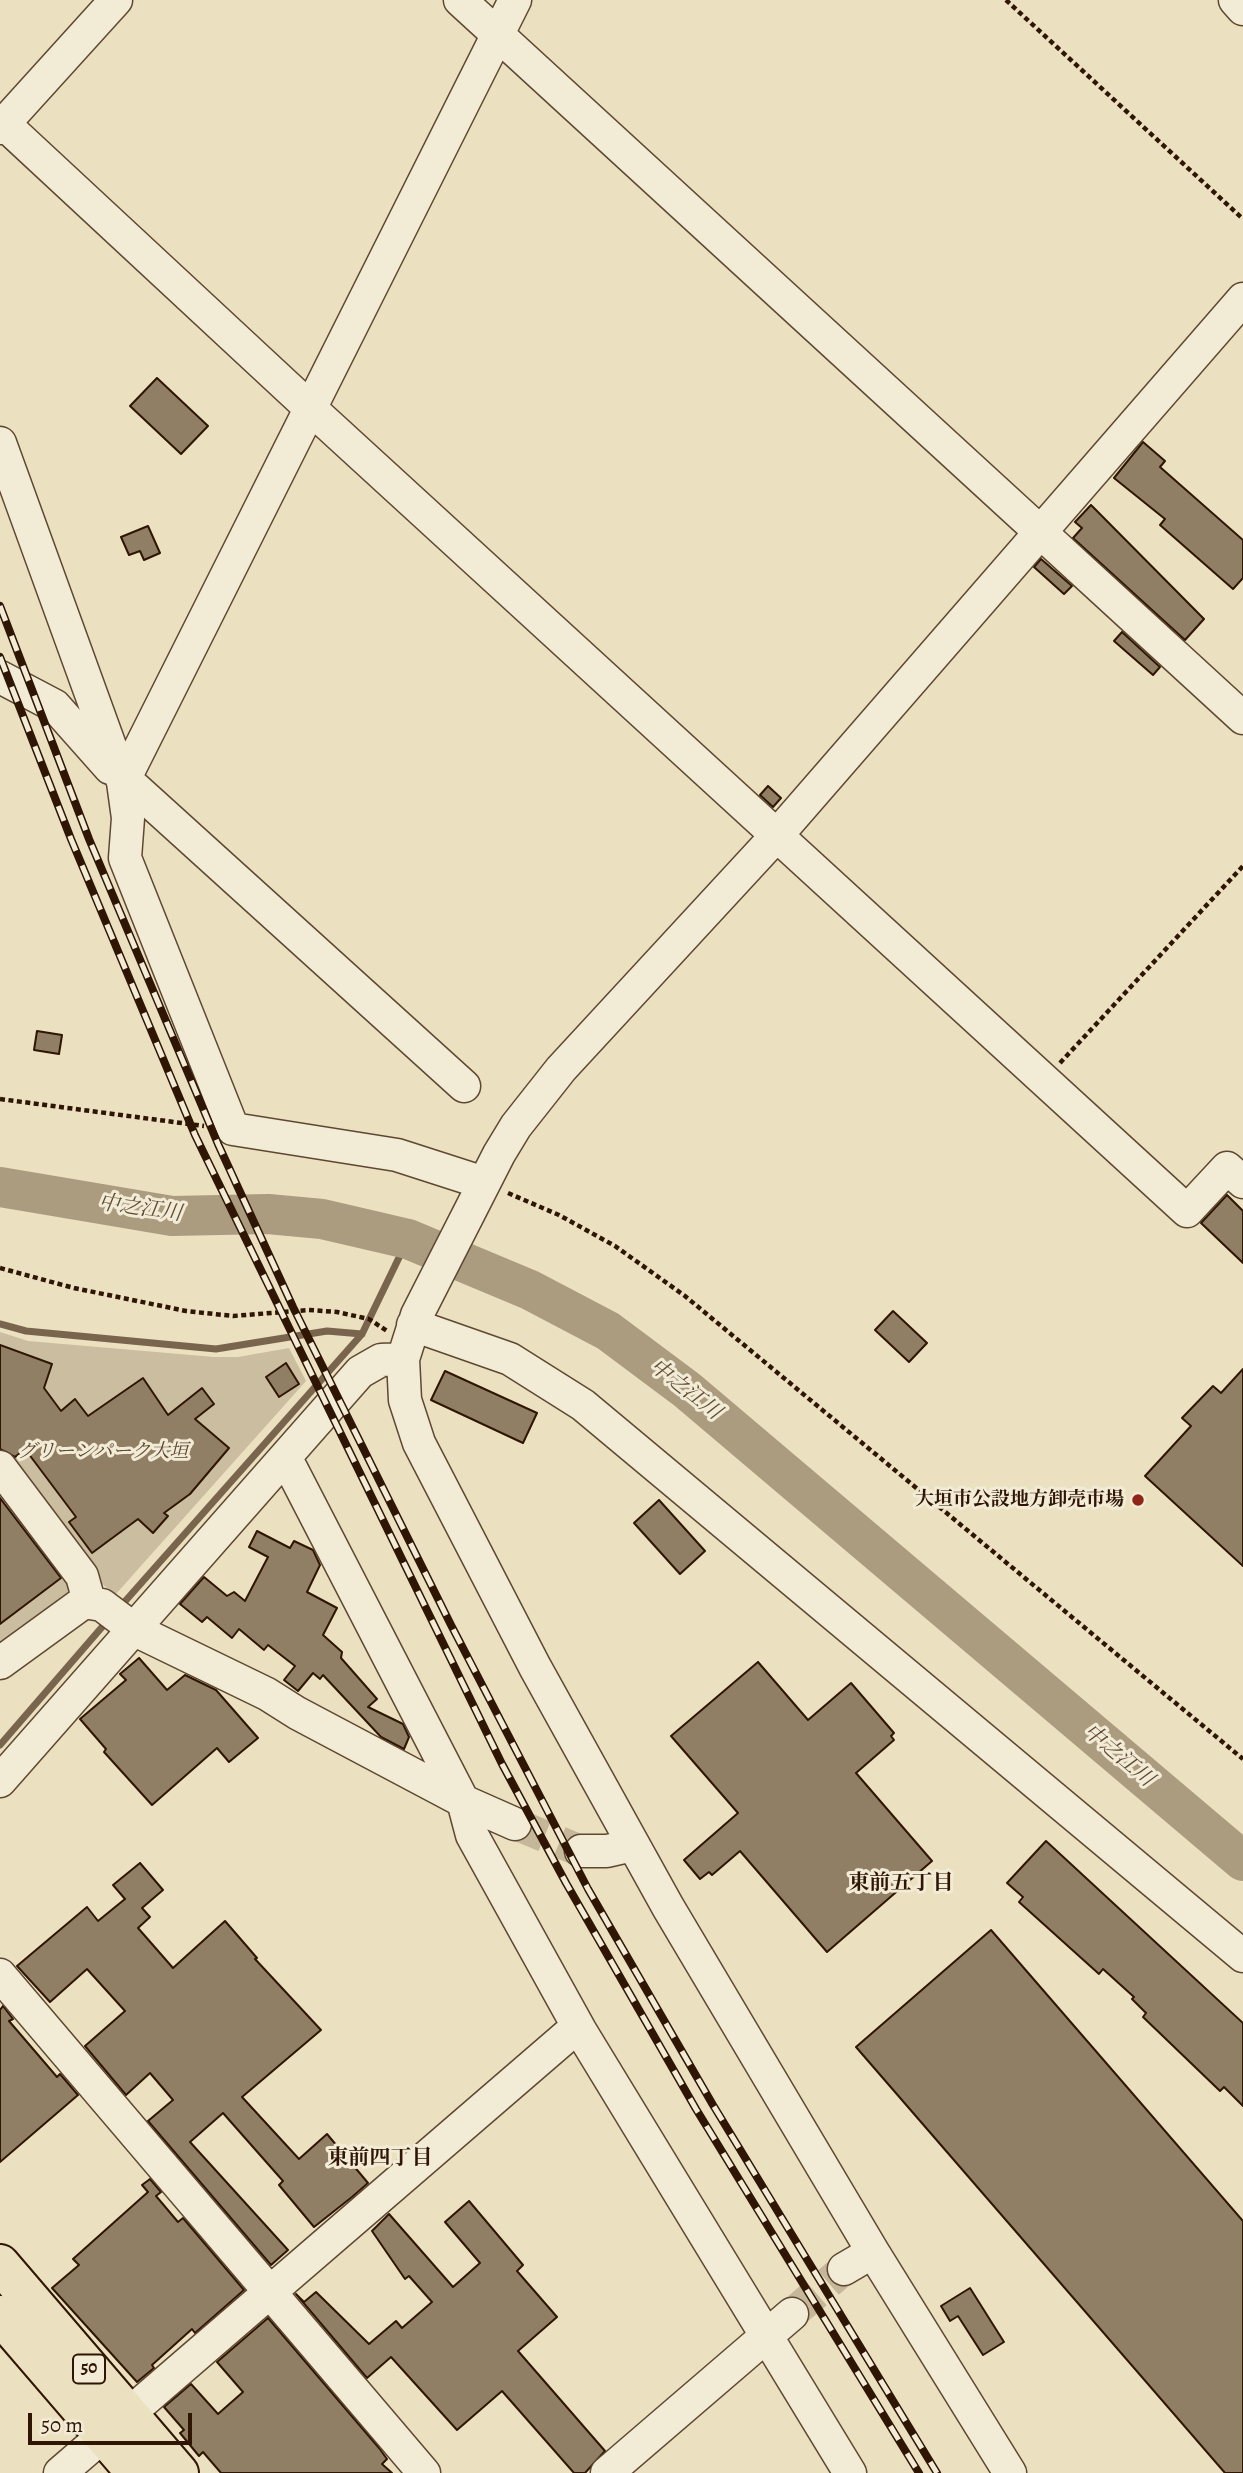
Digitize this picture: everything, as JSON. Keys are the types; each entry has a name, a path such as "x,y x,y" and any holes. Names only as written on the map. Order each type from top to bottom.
{"main road":[{"name":"50","path":"0,2264 116,2425 136,2473"},
{"name":"50","path":"0,2315 116,2425 179,2473"}],"street":[{"path":"116,0 1,123 1188,1211 1227,1168 1243,1182"},
{"path":"460,0 1243,718"},
{"path":"124,780 515,0"},
{"path":"1235,0 1243,9"},
{"path":"1010,2473 873,2252 633,1845 419,1443 405,1400 410,1337 499,1154 516,1126 561,1069 778,834 1243,299"},
{"path":"0,443 124,780 128,818 125,858 233,1129 397,1155 479,1191"},
{"path":"0,677 55,706 124,780 464,1086"},
{"path":"0,1781 113,1615 284,1460 360,1372 381,1360 410,1337"},
{"path":"410,1337 510,1359 583,1405 1243,1956"},
{"path":"284,1460 291,1468 463,1801 472,1835 580,2030 850,2473"},
{"path":"0,1466 113,1615 267,1694 297,1713 463,1801 515,1824"},
{"path":"0,1663 113,1615"},
{"path":"581,1851 607,1851 633,1845"},
{"path":"0,1975 424,2473"},
{"path":"60,2473 569,2034 580,2030"},
{"path":"844,2269 873,2252"},
{"path":"607,2473 766,2333 792,2314"}],"path":[{"path":"1006,0 1243,219"},
{"path":"1045,1079 1243,866"},
{"path":"0,1099 233,1129"},
{"path":"479,1191 559,1215 615,1246 685,1296 1243,1759"},
{"path":"0,1268 74,1288 187,1311 233,1316 309,1310 337,1312 369,1319 410,1337"}],"green space":[{"name":"グリーンパーク大垣","path":"0,1332 28,1341 214,1357 238,1357 289,1348 306,1381 115,1595 92,1575 0,1641"}],"building":[{"path":"157,378 208,426 181,454 130,406"},
{"path":"1143,442 1165,461 1160,467 1243,540 1243,578 1233,589 1160,525 1165,519 1114,478"},
{"path":"1091,505 1204,619 1185,640 1073,538 1082,528 1075,522"},
{"path":"148,526 160,553 144,560 140,551 129,555 121,537"},
{"path":"1041,559 1072,586 1064,594 1034,567"},
{"path":"1122,632 1160,667 1153,675 1114,641"},
{"path":"768,786 781,798 773,807 760,795"},
{"path":"37,1031 62,1035 59,1054 34,1050"},
{"path":"1227,1195 1243,1211 1243,1263 1201,1223"},
{"path":"893,1311 927,1343 909,1362 875,1330"},
{"path":"0,1345 52,1364 44,1388 61,1411 75,1399 88,1416 143,1378 168,1415 202,1388 214,1404 195,1419 229,1448 190,1494 164,1513 168,1516 153,1533 138,1519 92,1553 69,1522 76,1517 25,1449 15,1457 0,1449"},
{"path":"286,1363 299,1384 279,1397 266,1377"},
{"path":"1243,1369 1243,1566 1145,1476 1191,1426 1182,1418 1213,1386 1221,1393"},
{"path":"445,1371 537,1413 523,1443 431,1400"},
{"path":"0,1498 61,1578 0,1624"},
{"path":"659,1500 705,1551 680,1574 634,1523"},
{"path":"257,1531 290,1548 294,1541 313,1550 320,1565 307,1592 337,1608 323,1635 342,1652 341,1658 377,1699 368,1707 403,1724 409,1737 404,1749 381,1737 323,1675 320,1679 313,1673 298,1691 284,1680 295,1666 268,1645 264,1650 239,1629 232,1638 207,1617 202,1622 180,1604 204,1577 227,1596 234,1592 245,1601 268,1557 249,1547"},
{"path":"139,1658 167,1690 185,1675 216,1690 258,1738 229,1762 217,1748 152,1805 104,1752 106,1749 80,1719 126,1680 120,1674"},
{"path":"758,1662 808,1720 851,1683 894,1733 891,1736 894,1740 856,1773 932,1861 827,1952 740,1851 712,1875 709,1872 700,1879 684,1860 738,1813 671,1736"},
{"path":"1046,1841 1243,2023 1243,2106 1224,2087 1220,2091 1143,2017 1146,2013 1132,1999 1134,1997 1103,1969 1099,1974 1019,1902 1023,1897 1007,1883"},
{"path":"140,1863 163,1890 142,1908 150,1917 138,1928 173,1968 225,1921 257,1958 255,1959 321,2030 242,2097 299,2159 327,2134 368,2183 352,2197 314,2227 279,2185 283,2181 223,2113 190,2142 288,2250 271,2265 148,2121 173,2100 150,2073 126,2095 85,2046 125,2011 87,1969 50,2002 17,1966 87,1907 98,1921 125,1899 113,1885"},
{"path":"991,1930 1243,2221 1243,2473 1225,2473 856,2047"},
{"path":"3,2006 13,2019 9,2021 57,2077 60,2074 78,2095 0,2162 0,2010"},
{"path":"150,2179 161,2192 156,2196 178,2222 183,2218 244,2290 195,2333 192,2329 137,2382 52,2288 79,2265 73,2259 148,2192 142,2185"},
{"path":"469,2201 523,2265 517,2271 557,2317 518,2351 605,2451 585,2473 574,2473 502,2391 457,2430 391,2357 367,2378 296,2294 304,2302 316,2292 369,2344 396,2321 402,2328 432,2302 409,2276 405,2279 372,2231 389,2214 453,2287 480,2263 445,2222"},
{"path":"970,2288 1004,2342 983,2355 958,2316 950,2321 941,2306"},
{"path":"268,2318 379,2448 387,2459 382,2464 392,2473 221,2473 203,2452 199,2456 180,2433 184,2430 164,2407 191,2384 218,2414 243,2392 217,2362"}],"waterway":[{"name":"中之江川","path":"0,1187 172,1216 268,1214 322,1219 408,1239 530,1290 608,1331 687,1390 1243,1861"},
{"path":"120,1607 362,1334 408,1239"},
{"path":"0,1324 26,1331 216,1349 327,1331 362,1334"},
{"path":"0,1745 109,1619"}],"tunnel":[{"path":"515,1824 581,1851"},
{"path":"792,2314 844,2269"}],"railway":[{"path":"0,606 89,839 218,1144 293,1307 451,1625 588,1889 713,2105 937,2473"},
{"path":"0,657 71,839 195,1135 502,1764 566,1883 696,2109 919,2473"}],"place":[{"name":"大垣市公設地方卸売市場","path":"1138,1500"}],"district":[{"name":"東前五丁目","path":"901,1884"},
{"name":"東前四丁目","path":"380,2159"}]}
